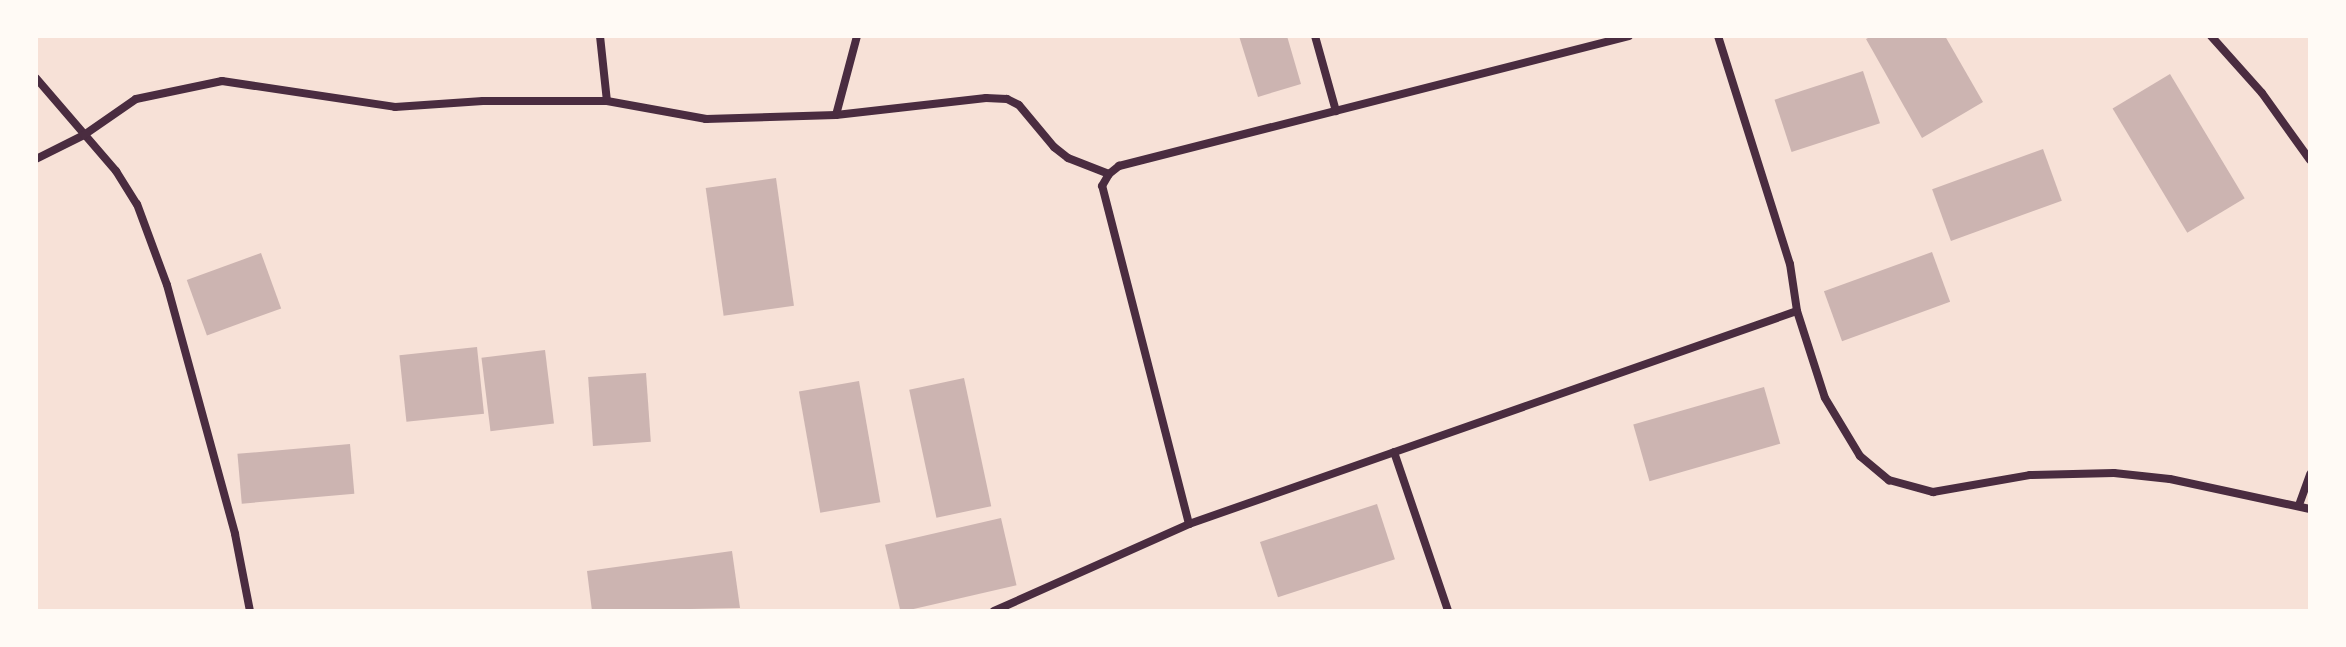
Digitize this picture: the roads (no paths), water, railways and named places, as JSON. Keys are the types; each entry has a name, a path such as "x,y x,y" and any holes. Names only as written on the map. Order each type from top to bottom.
{"street":[{"path":"600,36 607,101"},
{"path":"836,115 857,36"},
{"path":"1315,36 1336,111"},
{"path":"1189,524 1102,186 1109,174 1119,166 1629,36"},
{"path":"1718,36 1790,264 1797,311 1825,398 1860,456 1889,480 1933,492 2030,475 2114,473 2170,479 2310,509"},
{"path":"2211,36 2262,93 2310,160"},
{"path":"36,78 116,171 137,204 167,285 235,534 250,611"},
{"path":"36,159 84,135 136,99 222,81 395,107 483,101 607,101 706,119 836,115 986,98 1007,99 1019,105 1054,147 1068,158 1109,174"},
{"path":"994,611 1042,593 1189,524 1797,311"},
{"path":"1394,452 1448,611"},
{"path":"2299,505 2310,474"}]}
